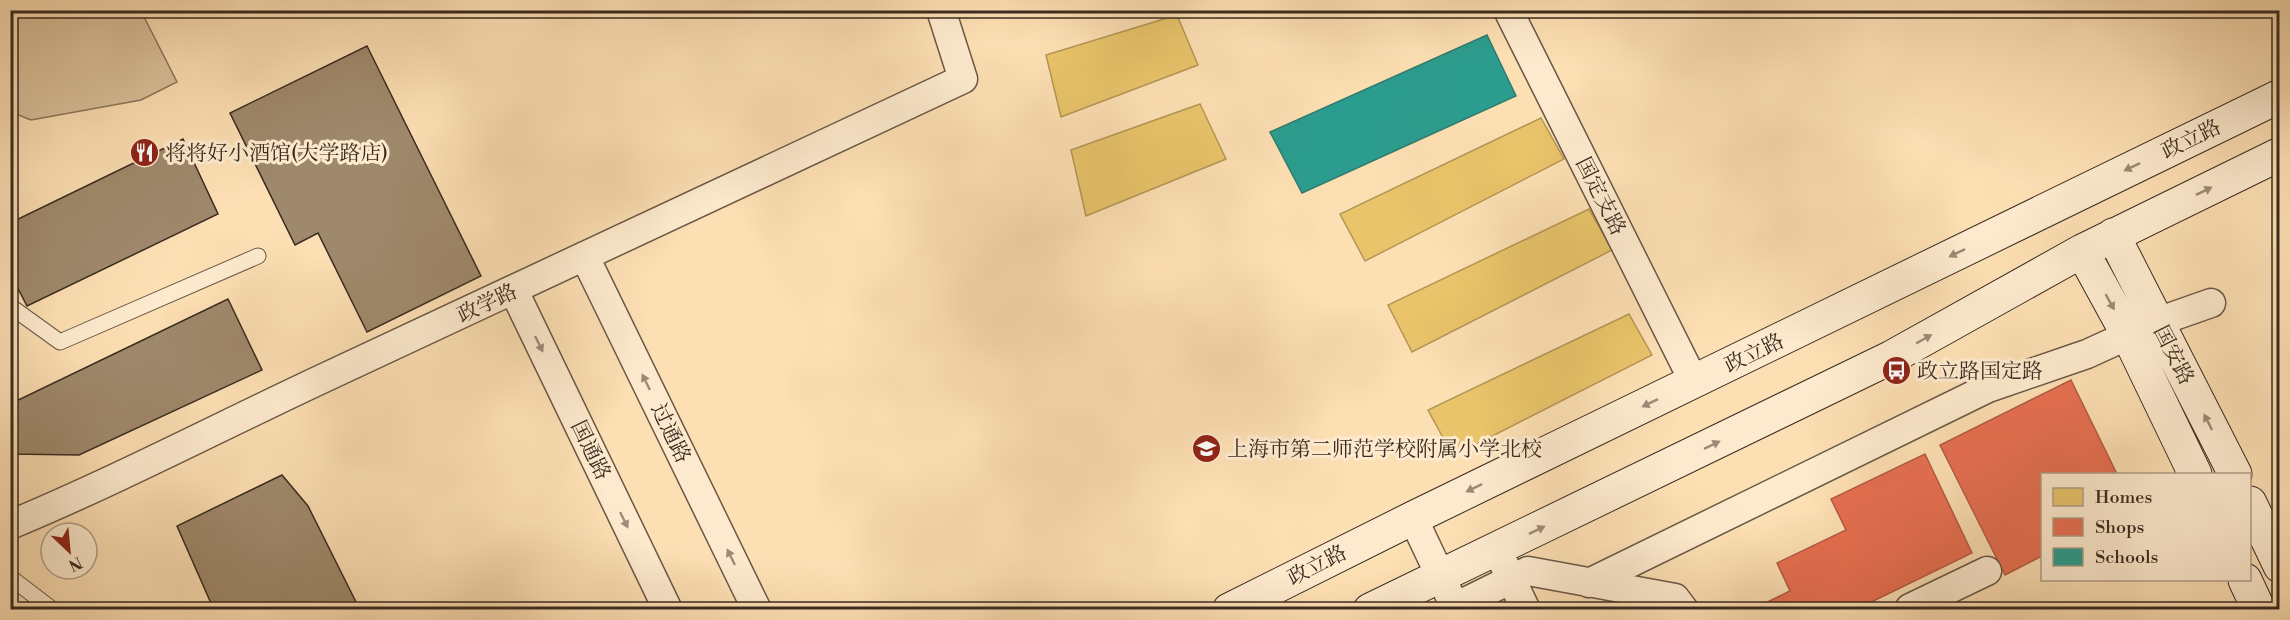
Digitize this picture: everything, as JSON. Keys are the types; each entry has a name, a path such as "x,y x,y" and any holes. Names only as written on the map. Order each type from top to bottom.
{"main road":[{"name":"政立路","path":"1229,609 2280,96"},
{"path":"1370,609 1497,550 1892,357 2082,251 2280,154"},
{"name":"国安路","path":"2114,235 2234,473"},
{"name":"国安路","path":"2082,251 2128,335 2195,473"},
{"path":"2251,505 2280,566"},
{"path":"2246,581 2259,609"}],"street":[{"name":"政学路","path":"10,525 81,496 324,379 963,79 941,10"},
{"name":"国定支路","path":"1510,11 1694,382"},
{"name":"过通路","path":"585,258 756,609"},
{"name":"国通路","path":"514,291 668,609"},
{"path":"1589,583 1988,388 2086,354 2157,322 2211,303"},
{"path":"1413,518 1455,607 1528,571 1675,598 1684,609"},
{"path":"1497,550 1526,609"},
{"path":"1909,609 1987,571"}],"lane":[{"path":"10,306 60,342 258,256"},
{"path":"10,578 52,609"}],"shaded area":[{"path":"10,11 141,11 177,82 141,100 31,120 11,112"}],"building: Homes":[{"path":"1020,10 1037,10 1021,15"},
{"path":"1177,15 1198,65 1061,117 1046,55"},
{"path":"1200,104 1226,159 1086,216 1071,150"},
{"path":"1541,118 1564,159 1365,261 1340,214"},
{"path":"1589,209 1612,250 1412,352 1388,305"},
{"path":"1629,314 1652,355 1453,456 1428,410"}],"building: Shops":[{"path":"2071,380 2117,473 2041,473 2041,557 2005,575 1940,445"},
{"path":"1925,454 1972,553 1855,610 1751,610 1790,591 1777,563 1846,530 1831,499"}],"building: Schools":[{"path":"1487,35 1516,96 1302,193 1270,132"}],"building: Other":[{"path":"367,46 481,276 367,332 318,233 295,245 230,113"},
{"path":"183,139 218,214 27,306 10,273 10,223"},
{"path":"228,299 262,370 79,455 10,454 10,404"},
{"path":"282,475 308,506 360,610 214,610 177,526"}],"place":[{"name":"将将好小酒馆(大学路店)","path":"144,153"},
{"name":"政立路国定路","path":"1896,371"},
{"name":"上海市第二师范学校附属小学北校","path":"1206,449"}]}
